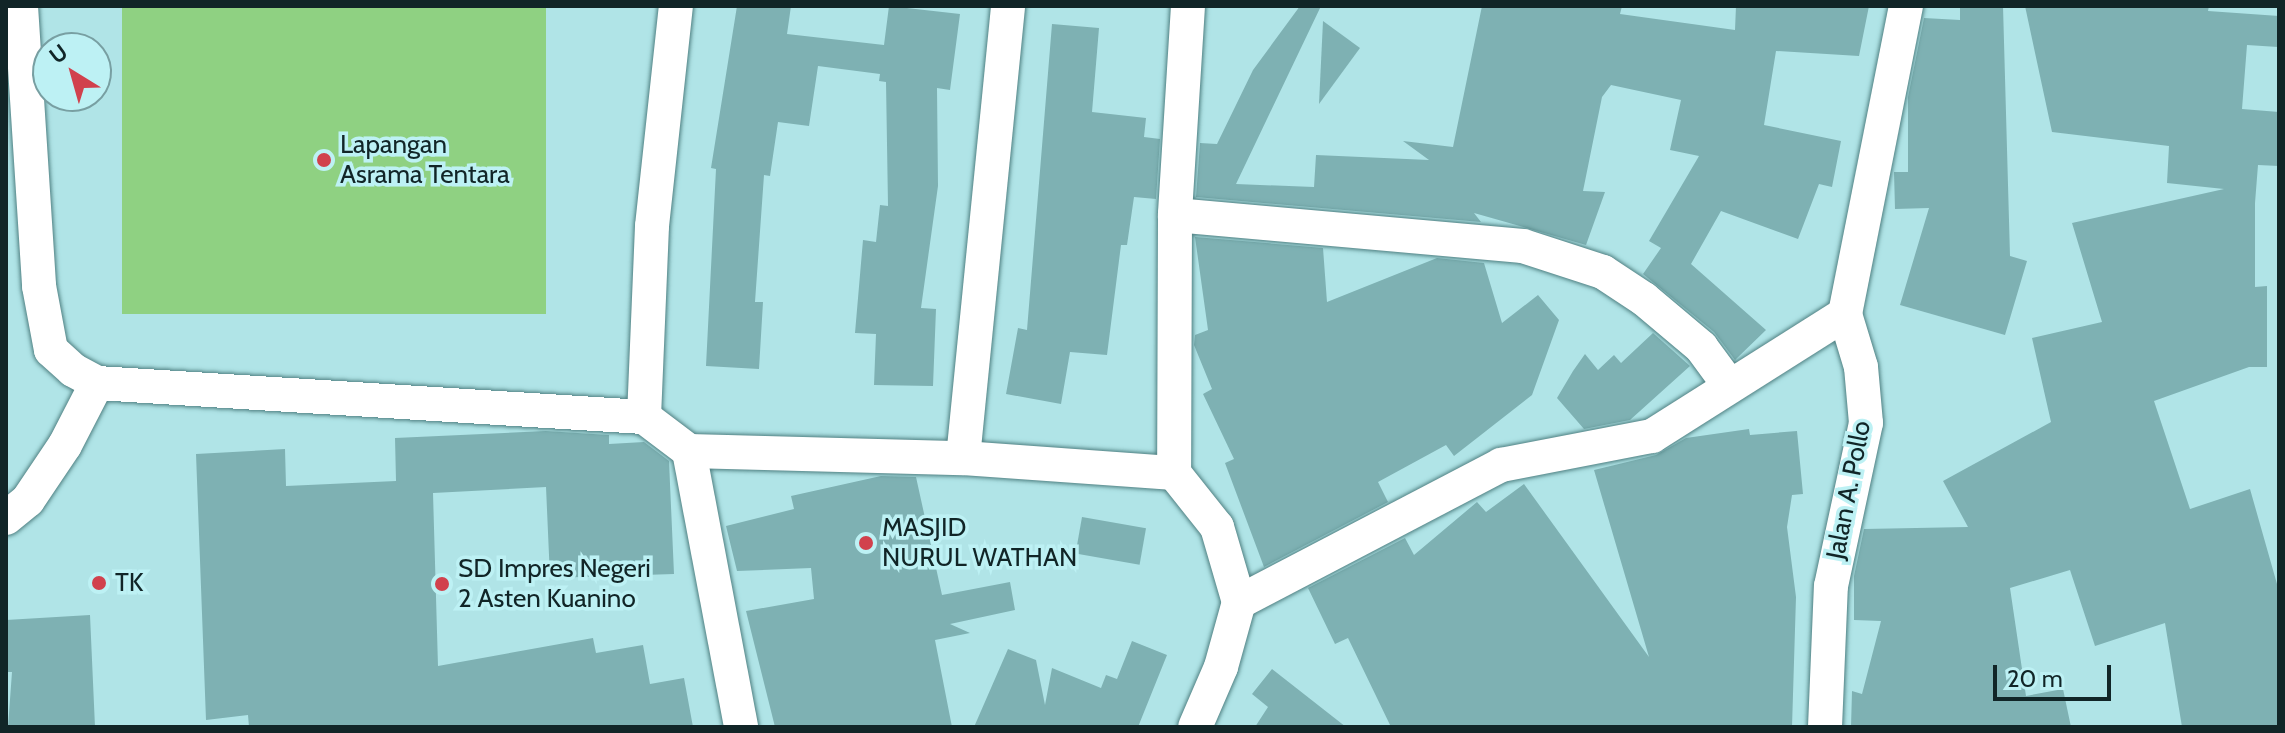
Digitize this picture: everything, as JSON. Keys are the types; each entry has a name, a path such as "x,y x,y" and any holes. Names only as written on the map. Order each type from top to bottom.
{"street":[{"path":"21,6 46,330 51,350 97,383 644,417 689,451 963,458 1174,473"},
{"path":"644,417 652,226 676,6"},
{"path":"963,458 1008,6"},
{"path":"1188,6 1175,215 1174,473 1217,527 1239,602 1221,667 1195,727"},
{"name":"Jalan A. Pollo","path":"1825,727 1831,586 1866,423 1861,367 1845,314 1887,115 1906,6"},
{"path":"1175,215 1523,246 1603,272 1644,299 1701,347 1729,385"},
{"path":"1239,602 1501,465 1652,436 1845,314"},
{"path":"6,518 28,500 65,445 97,383"},
{"path":"689,451 741,727"}],"green space":[{"name":"Lapangan Asrama Tentara","path":"122,6 546,6 546,314 122,314"}],"building":[{"path":"737,6 791,6 787,34 884,45 889,6 960,14 950,90 937,88 938,186 921,308 936,309 933,386 874,385 876,334 855,333 863,240 876,242 880,205 888,206 886,82 879,81 880,74 818,66 809,126 778,122 770,176 764,175 755,302 763,302 759,369 706,366 716,169 711,168"},
{"path":"1300,6 1321,6 1236,184 1314,187 1316,155 1429,160 1403,141 1453,147 1482,6 1622,6 1620,14 1735,30 1736,6 1869,6 1859,56 1776,51 1764,125 1841,141 1832,187 1819,184 1798,239 1721,211 1691,264 1766,330 1735,360 1714,332 1643,274 1661,248 1649,241 1699,156 1670,150 1681,100 1611,85 1602,97 1583,191 1605,192 1586,245 1474,213 1481,222 1196,197 1200,143 1217,144 1253,70"},
{"path":"1960,6 2003,6 2010,256 2027,261 2005,335 1900,305 1929,208 1895,209 1894,172 1908,172 1908,97 1924,18 1960,20"},
{"path":"2025,6 2209,6 2208,11 2279,16 2278,47 2247,45 2242,109 2279,112 2279,166 2258,165 2255,203 2255,287 2267,286 2267,367 2249,367 2154,401 2190,509 2250,489 2279,591 2279,727 2182,727 2165,623 2095,646 2070,570 2010,588 2026,696 2063,689 2071,727 1851,727 1852,691 1862,694 1881,621 1854,620 1854,576 1864,529 1968,527 1943,481 2051,422 2032,338 2102,322 2072,223 2224,189 2167,183 2169,146 2052,132"},
{"path":"1323,21 1360,48 1319,104"},
{"path":"1052,24 1099,28 1092,112 1146,118 1144,137 1160,139 1156,199 1134,197 1127,245 1121,245 1107,355 1070,352 1061,404 1006,394 1018,328 1027,330"},
{"path":"1195,237 1323,248 1327,302 1437,258 1484,263 1502,323 1538,295 1559,320 1532,395 1454,456 1446,445 1378,482 1388,502 1264,567 1225,463 1234,459 1203,394 1212,389 1194,345 1195,335 1208,330"},
{"path":"1653,333 1690,366 1630,420 1584,429 1557,398 1585,354 1598,370 1614,355 1621,363"},
{"path":"1749,429 1750,435 1797,431 1803,494 1792,495 1787,527 1796,597 1792,727 1391,727 1348,638 1335,644 1308,588 1405,538 1414,555 1477,502 1486,512 1524,484 1649,657 1594,470 1656,455 1686,438"},
{"name":"SD Impres Negeri 2 Asten Kuanino","path":"546,431 609,435 609,444 644,442 669,461 674,574 550,578 546,487 433,493 438,666 593,638 596,653 643,645 650,684 684,678 693,727 249,727 248,715 206,720 196,454 285,449 286,486 396,481 395,438"},
{"path":"881,476 916,477 942,595 1010,582 1015,610 950,624 970,633 935,640 952,727 775,727 746,611 814,599 811,568 737,571 726,526 794,509 791,496"},
{"path":"1082,517 1146,528 1140,565 1076,553"},
{"path":"90,615 95,727 8,727 12,672 6,672 6,620"},
{"path":"1132,641 1167,655 1138,727 974,727 1008,649 1036,660 1045,705 1052,668 1101,688 1106,675 1117,679"},
{"path":"1272,669 1346,727 1255,727 1268,707 1252,694"}],"place":[{"name":"Lapangan Asrama Tentara","path":"324,160"},
{"name":"MASJID NURUL WATHAN","path":"866,543"},
{"name":"TK","path":"99,583"},
{"name":"SD Impres Negeri 2 Asten Kuanino","path":"442,584"}]}
